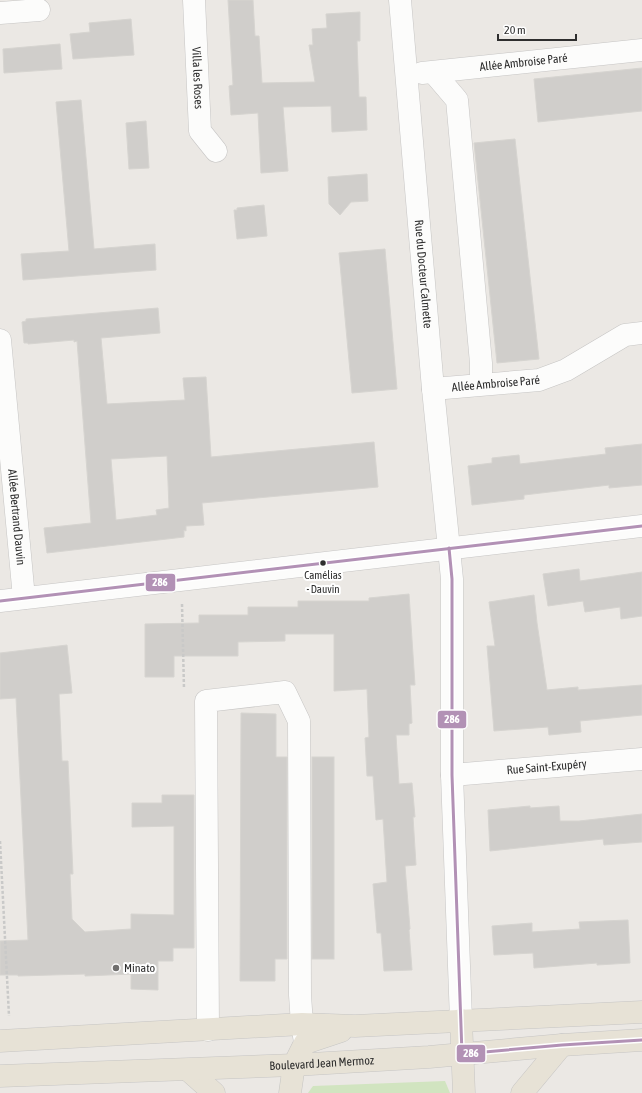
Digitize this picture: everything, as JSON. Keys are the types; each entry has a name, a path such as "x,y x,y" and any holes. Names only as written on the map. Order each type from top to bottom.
{"main road":[{"path":"6,1041 208,1030 303,1034 355,1026 642,1012"},
{"path":"461,1020 464,1093"},
{"path":"290,1093 294,1065 303,1034"},
{"name":"Boulevard Jean Mermoz","path":"0,1076 294,1065 429,1057 562,1045 642,1040"},
{"path":"522,1093 562,1045"},
{"path":"188,1070 214,1093"}],"street":[{"name":"Villa les Roses","path":"194,0 200,131 216,151"},
{"name":"Rue du Docteur Calmette","path":"400,0 433,389 452,579 452,775 461,1020"},
{"path":"0,13 38,10"},
{"name":"Allée Ambroise Paré","path":"406,70 425,74 642,50"},
{"path":"434,73 457,100 481,363 481,384"},
{"name":"Allée Ambroise Paré","path":"433,389 539,380 566,370 625,335 642,332"},
{"name":"Allée Bertrand Dauvin","path":"0,340 24,598"},
{"path":"0,601 642,526"},
{"path":"208,1030 206,701 284,692 299,722 300,996 303,1034"},
{"name":"Rue Saint-Exupéry","path":"452,775 642,759"}],"path":[{"path":"181,580 184,701 206,701"},
{"path":"0,841 6,1041"}],"green space":[{"path":"445,1081 450,1093 308,1093 313,1086"}],"building":[{"path":"228,0 253,0 255,36 259,36 262,83 315,82 309,45 313,45 312,29 327,28 326,14 360,12 360,41 357,41 359,97 366,97 367,130 332,132 331,106 283,107 288,171 261,173 258,113 231,115 229,86 233,85"},
{"path":"131,19 134,55 73,59 70,34 90,32 89,23"},
{"path":"60,44 62,69 4,73 3,49"},
{"path":"642,68 642,111 538,122 534,79"},
{"path":"81,100 94,249 155,244 156,270 23,280 21,254 69,251 56,102"},
{"path":"146,121 149,168 129,169 126,123"},
{"path":"515,139 539,359 497,363 474,143"},
{"path":"367,174 368,201 351,202 340,215 329,204 328,177"},
{"path":"264,205 267,236 237,239 234,210 237,210 237,208"},
{"path":"385,249 397,389 352,393 339,253"},
{"path":"158,308 160,333 101,338 107,404 185,400 183,378 206,377 211,457 374,442 378,487 202,503 204,525 186,526 186,531 184,530 184,537 47,553 44,528 91,523 77,341 24,343 22,322 26,321 26,319","holes":["167,456 169,508 156,510 157,515 116,520 111,459"]},
{"path":"642,444 642,485 609,488 609,485 524,495 524,499 472,505 468,466 492,463 492,458 519,455 520,464 606,454 605,448"},
{"path":"579,569 580,581 642,572 642,616 621,619 620,607 585,612 583,601 548,606 543,574"},
{"path":"409,594 415,685 410,685 412,723 409,724 409,735 396,735 399,784 412,783 415,817 413,817 416,865 405,866 412,970 384,971 381,933 377,933 373,884 387,882 383,819 376,820 373,776 367,776 365,738 369,737 367,689 334,691 334,634 285,634 285,641 238,642 238,656 174,656 174,677 145,677 145,624 199,623 199,615 248,615 248,607 298,607 298,601 369,601 369,598"},
{"path":"534,595 547,690 578,687 578,690 642,685 642,715 580,721 581,732 549,735 548,727 494,731 487,646 495,646 489,602"},
{"path":"67,645 72,693 59,694 62,761 68,761 73,874 70,874 72,919 85,932 131,929 131,914 174,915 174,826 132,827 132,803 162,803 162,795 194,795 194,948 173,948 173,961 158,961 158,990 131,989 131,974 85,976 85,974 18,976 0,975 0,941 28,940 16,698 0,699 0,653"},
{"path":"241,713 276,714 276,757 287,757 287,959 275,959 275,981 240,981"},
{"path":"312,757 334,757 334,959 312,959"},
{"path":"530,806 530,808 559,806 560,821 579,821 642,814 642,842 604,845 603,839 490,851 488,810"},
{"path":"628,920 630,963 597,965 597,963 534,968 533,953 494,955 492,926 532,923 532,932 580,929 579,922"}],"transit line":[{"name":"286","path":"0,601 642,526"},
{"name":"286","path":"449,548 452,579 452,775 462,1054 562,1045 642,1040"}],"place":[{"name":"Camélias - Dauvin","path":"323,563"},
{"name":"Minato","path":"116,968"}]}
